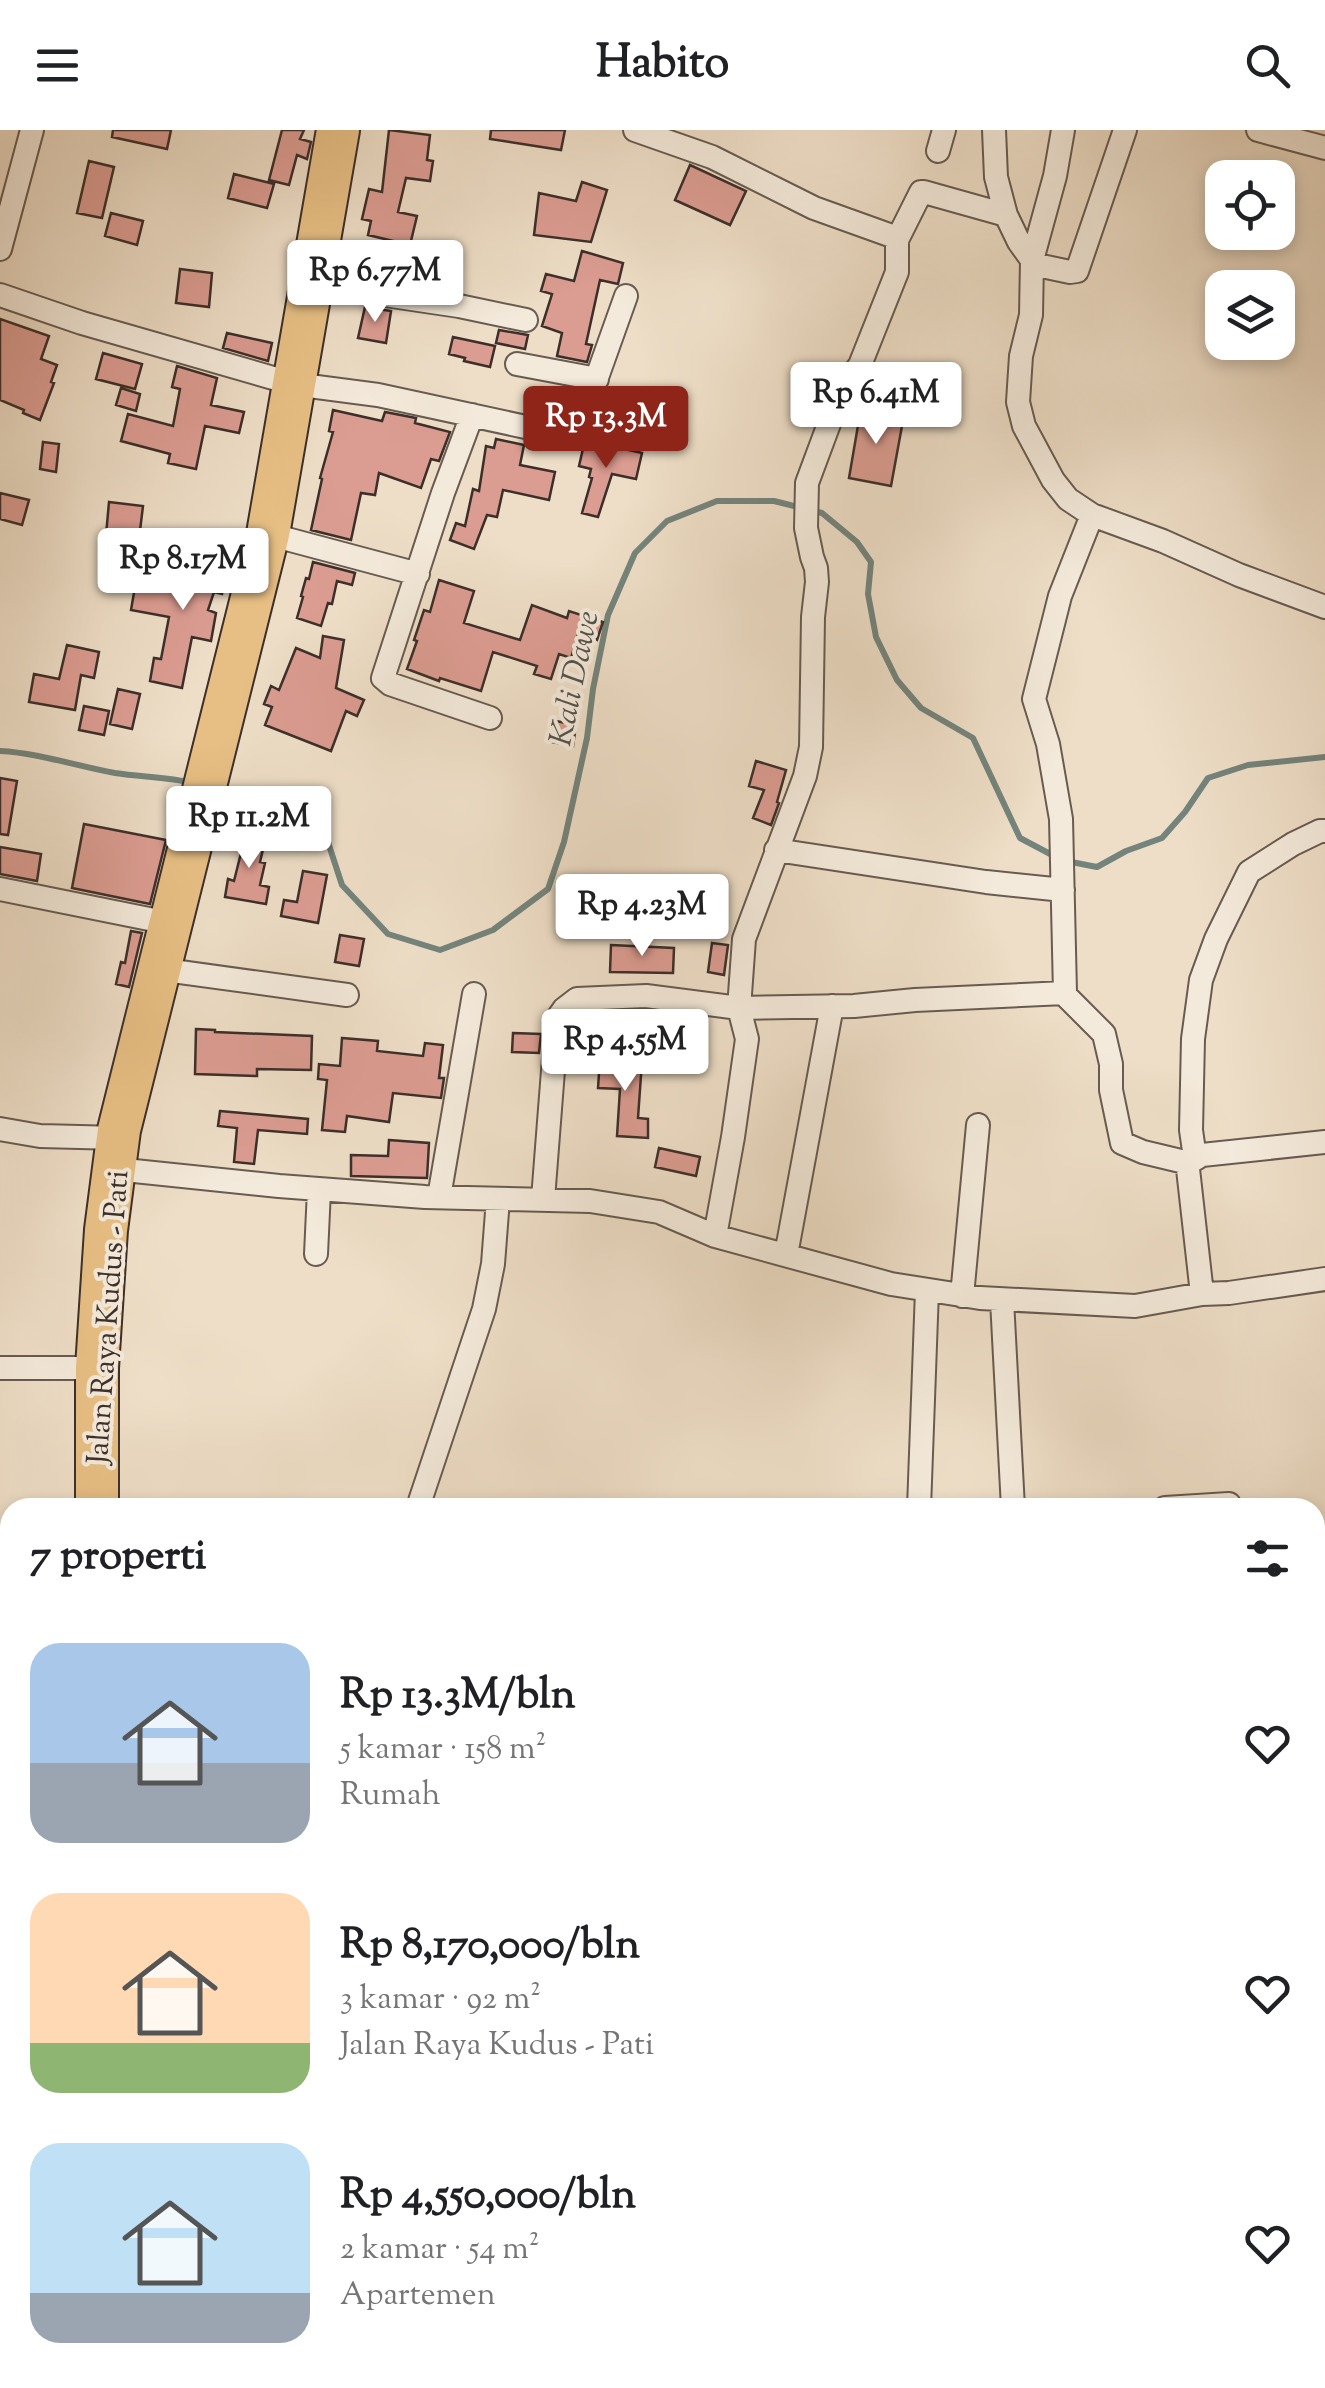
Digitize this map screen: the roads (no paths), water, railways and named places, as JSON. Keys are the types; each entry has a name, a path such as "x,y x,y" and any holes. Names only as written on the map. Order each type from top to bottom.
{"highway":[{"name":"Jalan Raya Kudus - Pati","path":"97,1498 98,1368 106,1230 117,1153 169,923 268,534 338,130"}],"street":[{"path":"0,248 32,130"},
{"path":"636,130 712,156 814,208 896,240"},
{"path":"994,130 996,177 1006,216 1032,262 1070,272 1077,270 1124,130"},
{"path":"1063,130 1032,262 1031,315 1021,356 1018,402 1024,426 1053,480 1068,499 1092,515 1325,607"},
{"path":"1258,130 1325,148"},
{"path":"716,1236 748,1039 739,1008 744,939 811,748 817,582 806,528 807,483 842,389 860,365 897,272 896,240 921,192 1006,216"},
{"path":"311,284 526,320"},
{"path":"0,296 294,384 378,396 536,429 562,429 586,412 626,296"},
{"path":"516,364 597,379"},
{"path":"472,416 383,678 390,684 490,718"},
{"path":"1064,994 1061,818 1048,744 1034,699 1060,596 1092,515"},
{"path":"268,534 418,574"},
{"path":"1202,1294 1188,1170 1192,1161 1193,1039 1201,980 1249,872 1293,844 1325,832"},
{"path":"776,850 1062,890"},
{"path":"0,890 169,923"},
{"path":"158,969 347,994"},
{"path":"439,1198 474,994"},
{"path":"543,1199 557,1019 578,999 646,996 739,1008 1064,994 1104,1034 1122,1142 1143,1152 1192,1161 1222,1153 1325,1142"},
{"path":"786,1255 832,1006"},
{"path":"962,1296 978,1125"},
{"path":"0,1129 319,1190 439,1198 590,1201 659,1212 716,1236 891,1284 962,1296 1136,1306 1325,1280"},
{"path":"316,1254 319,1190"},
{"path":"421,1498 484,1309 493,1264 498,1198"},
{"path":"919,1498 927,1290"},
{"path":"1002,1300 1013,1498"},
{"path":"0,1368 98,1368"}],"waterway":[{"name":"Kali Dawe","path":"220,789 323,827 342,885 388,934 440,950 493,930 548,889 564,842 587,738 608,615 635,553 667,521 717,501 774,501 822,513 857,542 871,562 868,594 876,637 897,680 921,708 973,738 1020,838 1054,856"},
{"name":"Kali Dawe","path":"0,751 193,783"},
{"name":"Kali Dawe","path":"1066,861 1097,867 1162,838 1208,778 1248,765 1325,757"}]}
